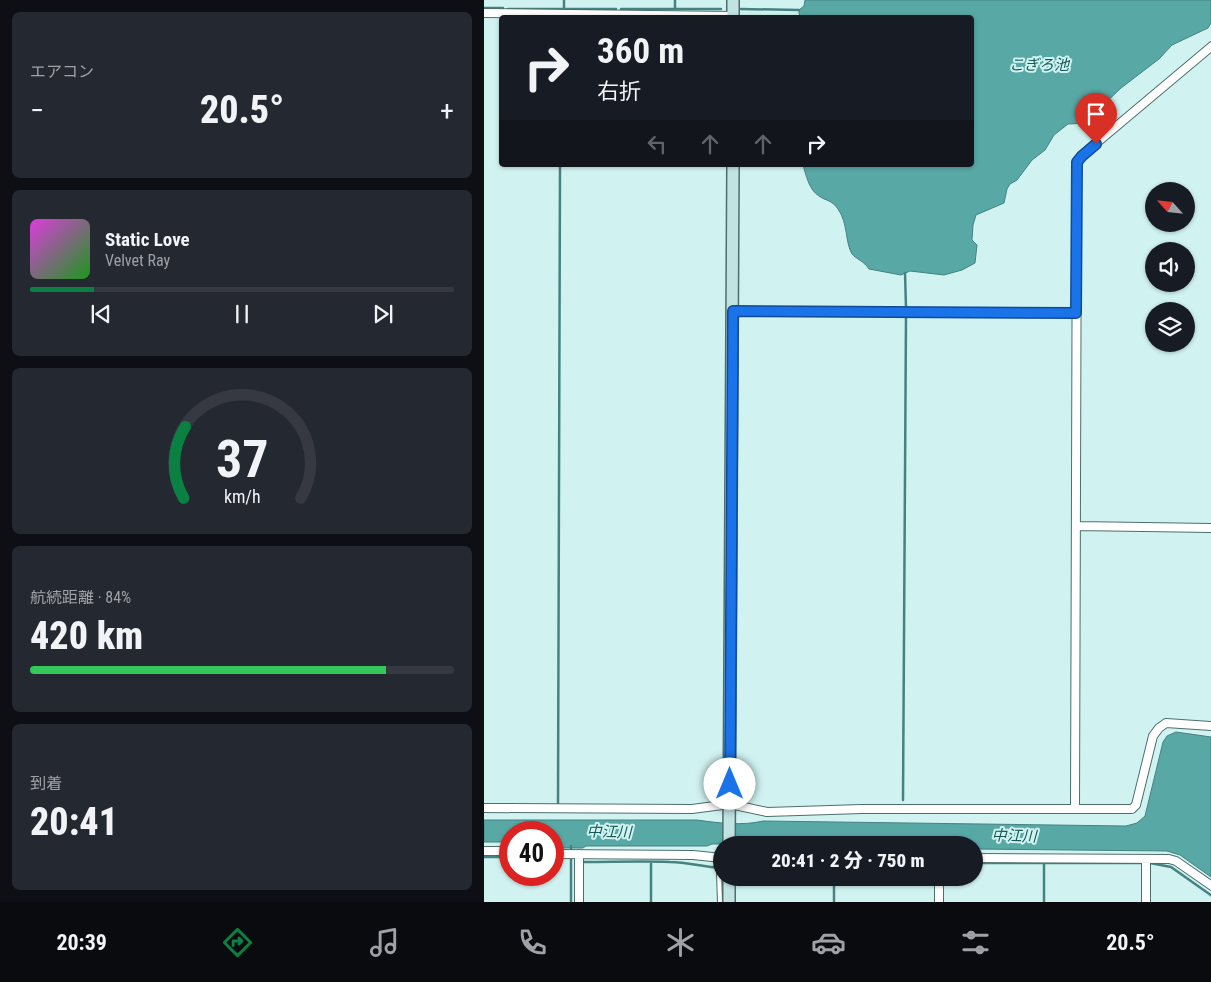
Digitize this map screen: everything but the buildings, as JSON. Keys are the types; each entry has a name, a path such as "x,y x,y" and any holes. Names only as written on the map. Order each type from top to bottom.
{"street":[{"path":"733,0 733,15"},
{"path":"484,13 608,15"},
{"path":"1075,808 1077,162 1211,46"},
{"path":"729,836 733,167"},
{"path":"733,311 1076,313"},
{"path":"1076,526 1211,528"},
{"path":"484,808 730,808 767,812 862,809 1132,809 1136,805 1153,736 1159,728 1166,723 1211,726"},
{"path":"484,851 499,851"},
{"path":"564,854 693,854 713,857"},
{"path":"578,854 579,902"},
{"path":"983,858 1169,859 1176,861 1211,886"},
{"path":"1146,859 1146,902"},
{"path":"726,886 729,902"},
{"path":"939,886 939,902"}],"lane":[{"path":"720,902 722,886"}],"water":[{"name":"こぎろ池","path":"805,0 1211,0 1211,23 1208,28 1172,45 1159,59 1121,88 1097,111 1088,123 1068,124 1054,135 1045,150 1032,160 1017,180 1010,184 1004,203 976,215 972,240 977,245 975,263 962,270 944,275 910,271 901,275 869,269 852,254 841,214 833,204 813,190 808,182 804,167 974,167 974,15 800,15 799,10 804,6"},
{"name":"中江川","path":"1176,732 1211,737 1211,877 1180,855 1167,851 983,849 983,836 713,836 713,844 707,846 586,846 583,848 564,848 564,821 499,821 499,842 484,842 484,820 697,820 738,824 763,821 1126,826 1137,823 1145,816 1163,742 1167,736"}],"waterway":[{"path":"564,0 564,8"},
{"path":"675,0 675,8"},
{"path":"484,8 503,8"},
{"path":"508,9 616,9"},
{"path":"621,9 721,9"},
{"path":"741,9 799,10"},
{"path":"558,806 560,167"},
{"path":"905,273 906,308"},
{"path":"903,800 906,315"},
{"path":"571,846 571,902"},
{"path":"484,857 499,857"},
{"path":"584,862 676,862 713,867"},
{"path":"651,862 651,902"},
{"path":"983,863 1143,863"},
{"path":"1150,863 1171,867 1212,896"},
{"path":"1044,864 1044,902"},
{"path":"834,886 834,902"}],"route":[{"path":"730,784 733,311 1076,313 1077,162 1096,144"}]}
